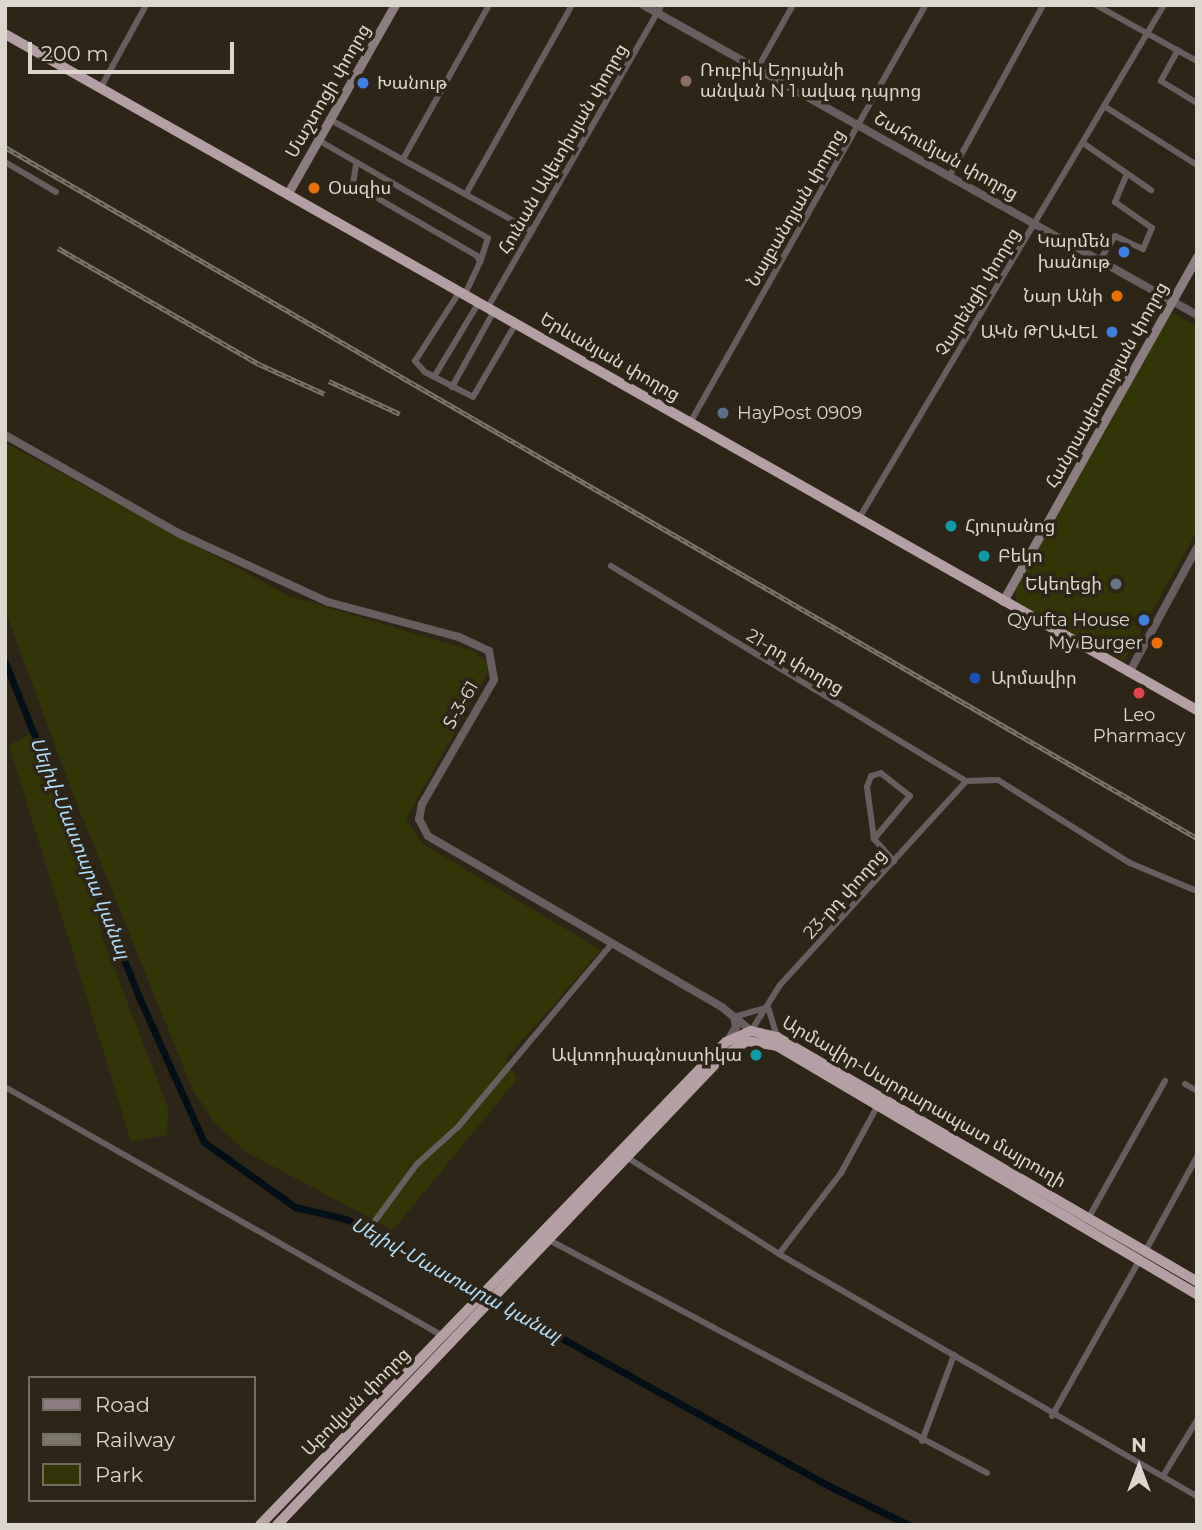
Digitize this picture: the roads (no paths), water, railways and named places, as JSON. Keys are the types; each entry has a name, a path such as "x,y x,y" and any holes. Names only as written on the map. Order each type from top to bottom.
{"highway":[{"name":"Երևանյան փողոց","path":"5,34 1197,710"},
{"name":"Արմավիր-Սարդարապատ մայրուղի","path":"752,1035 777,1037 1139,1261 1197,1294"},
{"name":"Արմավիր-Սարդարապատ մայրուղի","path":"752,1035 777,1046 878,1105 1089,1217 1197,1280"},
{"path":"480,1307 727,1042 752,1035"},
{"path":"499,1287 549,1240 720,1059 752,1035"},
{"name":"Աբովյան փողոց","path":"260,1525 429,1360 445,1337 480,1307"},
{"name":"Աբովյան փողոց","path":"277,1525 480,1307"}],"main road":[{"name":"Մաշտոցի փողոց","path":"288,193 395,5"},
{"name":"Հանրապետության փողոց","path":"1003,601 1197,257"}],"street":[{"path":"101,87 146,5"},
{"path":"403,159 489,5"},
{"path":"466,194 572,5"},
{"name":"Շահումյան փողոց","path":"643,5 659,9 757,69 1197,315"},
{"path":"757,69 793,5"},
{"name":"Նալբանդյան փողոց","path":"690,423 926,5"},
{"path":"949,177 1043,5"},
{"path":"1096,5 1197,61"},
{"name":"Չարենցի փողոց","path":"858,520 1164,5"},
{"name":"Հունան Ավետիսյան փողոց","path":"487,307 659,9"},
{"path":"1178,50 1161,81 1197,103"},
{"path":"1104,106 1197,165"},
{"path":"329,119 532,231"},
{"path":"318,139 356,165 488,238 480,262 463,293 415,360 434,377 473,397 516,323"},
{"path":"1083,143 1151,190"},
{"path":"5,162 56,192"},
{"path":"356,165 354,184 454,241 480,262"},
{"path":"1100,260 1115,236 1143,249 1152,228 1115,202 1127,174"},
{"path":"434,377 487,307"},
{"path":"452,387 487,307"},
{"name":"Տ-3-61","path":"5,435 180,534 328,602 459,637 489,651 494,680 422,804 419,819 428,836 613,942 734,1017 752,1035"},
{"path":"1129,673 1197,548"},
{"name":"21-րդ փողոց","path":"611,566 965,781"},
{"path":"874,839 910,796 881,773 871,776 867,787 874,839 894,861"},
{"path":"965,781 998,780 1130,863 1197,891"},
{"name":"23-րդ փողոց","path":"752,1035 780,985 965,781"},
{"path":"372,1225 417,1164 458,1127 613,942"},
{"path":"727,1042 736,1027 734,1017 768,1007 777,1037"},
{"path":"1089,1217 1165,1081"},
{"path":"1185,1084 1197,1091"},
{"path":"5,1087 445,1337"},
{"path":"779,1254 841,1173 878,1105"},
{"path":"1146,1251 1197,1157"},
{"path":"628,1158 779,1254 954,1355 1052,1416 1197,1496"},
{"path":"549,1240 922,1441 987,1473"},
{"path":"1052,1416 1139,1261"},
{"path":"922,1441 954,1355"},
{"path":"1163,1476 1197,1420"}],"waterway":[{"name":"Սելիվ֊Մաստարա կանալ","path":"5,662 139,997 204,1142 295,1207 346,1219 829,1486 909,1525"}],"railway":[{"path":"5,147 1197,838"},
{"path":"58,248 259,364 325,394"},
{"path":"329,381 400,414"}],"place":[{"name":"Ռուբիկ Եղոյանի անվան N 1 ավագ դպրոց","path":"686,81"},
{"name":"Խանութ","path":"363,83"},
{"name":"Օազիս","path":"314,188"},
{"name":"Կարմեն խանութ","path":"1124,252"},
{"name":"Նար Անի","path":"1117,296"},
{"name":"ԱԿՆ ԹՐԱՎԵԼ","path":"1112,332"},
{"name":"HayPost 0909","path":"723,413"},
{"name":"Հյուրանոց","path":"951,526"},
{"name":"Բեկո","path":"984,556"},
{"name":"Եկեղեցի","path":"1116,584"},
{"name":"Qyufta House","path":"1144,620"},
{"name":"My Burger","path":"1157,643"},
{"name":"Արմավիր","path":"975,678"},
{"name":"Leo Pharmacy","path":"1139,693"},
{"name":"Ավտոդիագնոստիկա","path":"756,1055"}]}
